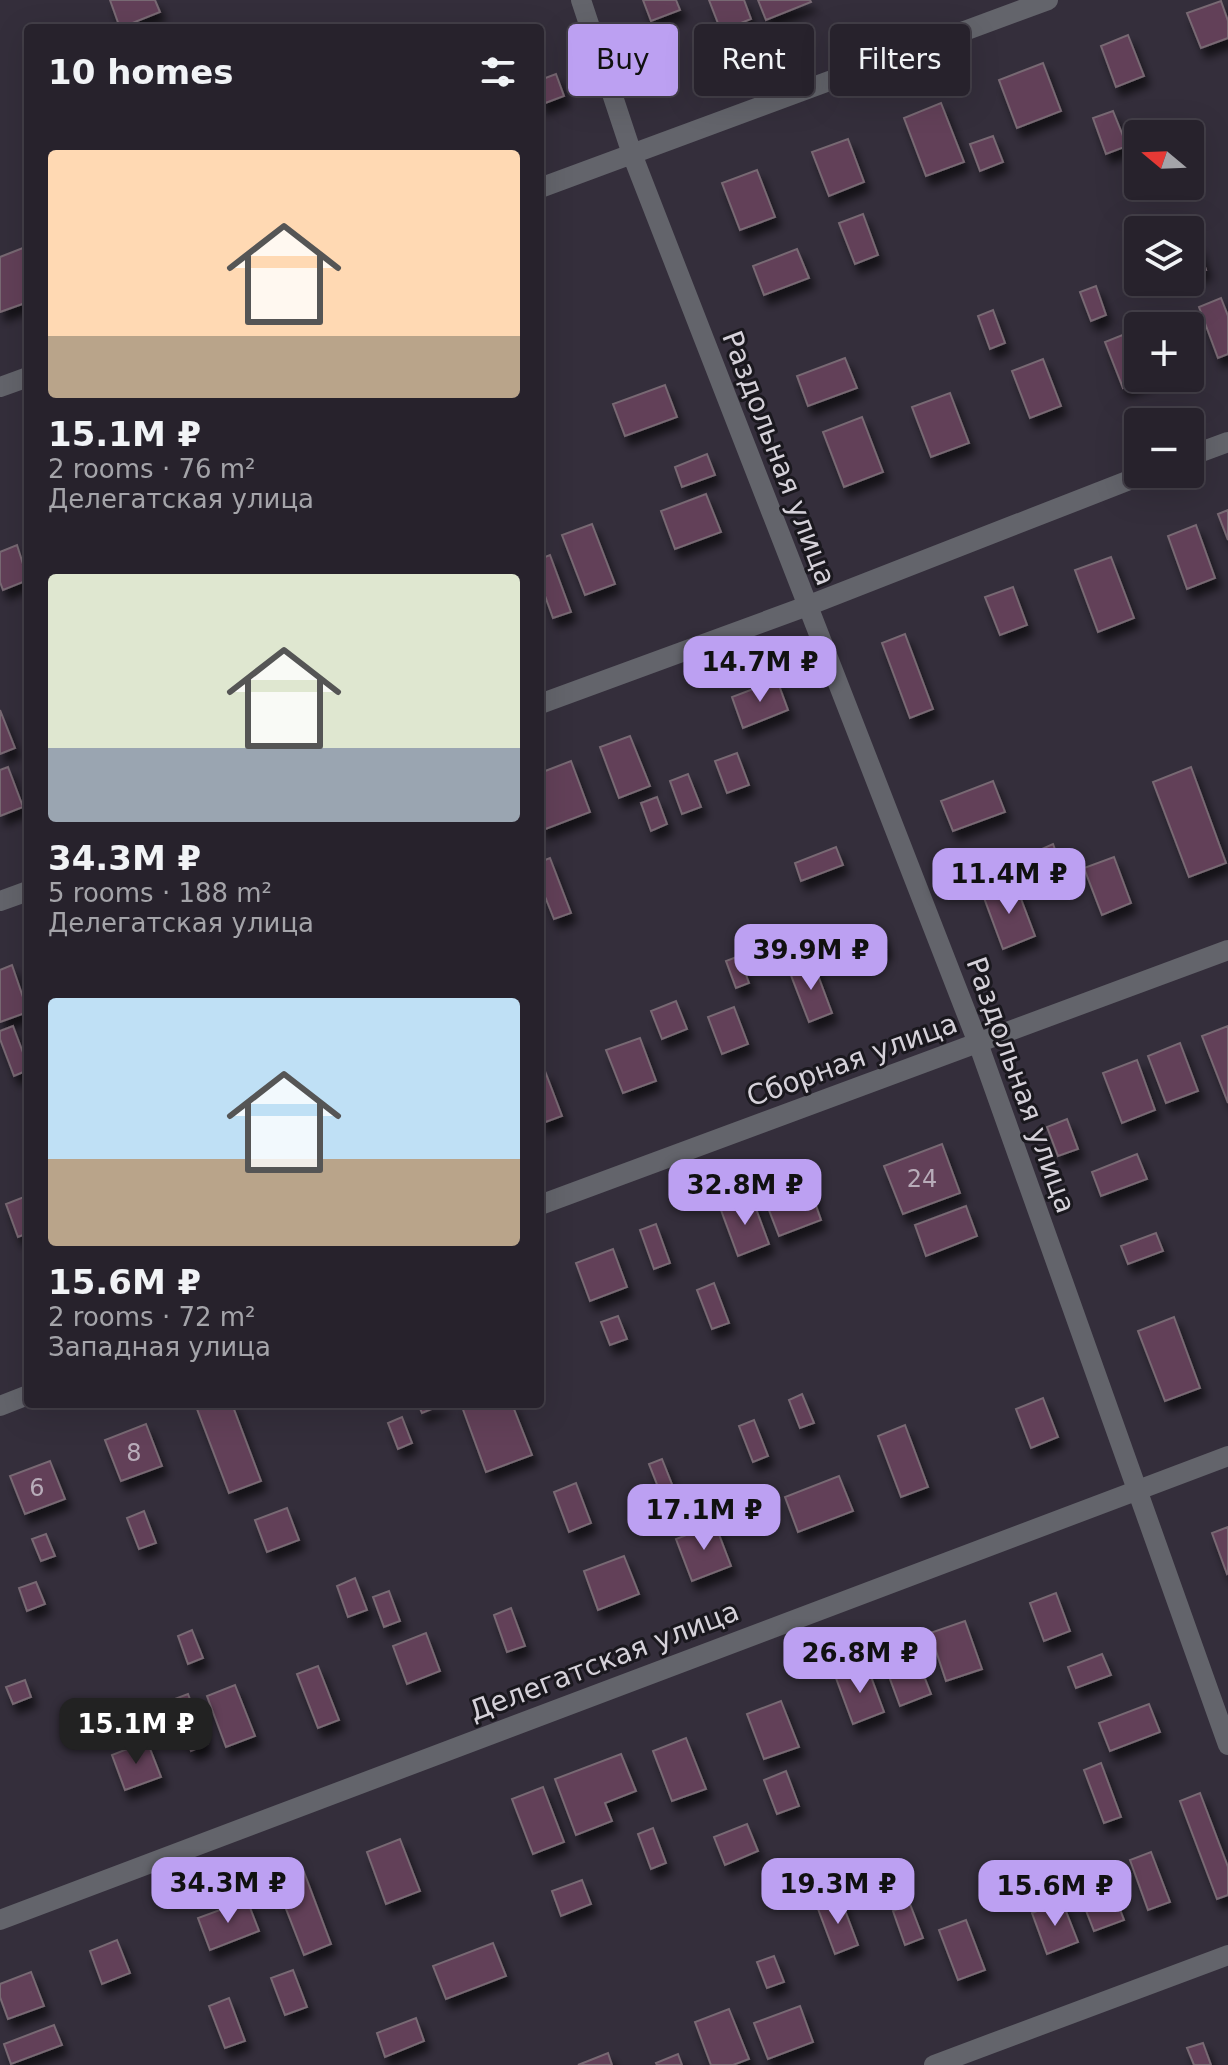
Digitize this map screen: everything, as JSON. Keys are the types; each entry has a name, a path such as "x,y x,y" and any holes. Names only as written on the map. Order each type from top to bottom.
{"street":[{"name":"Раздольная улица","path":"581,0 632,154 978,1043 1228,1745"},
{"path":"544,187 1048,0"},
{"path":"0,387 24,378"},
{"path":"1204,451 1228,442"},
{"path":"544,703 807,606 1124,482"},
{"path":"0,901 24,892"},
{"name":"Сборная улица","path":"544,1204 1228,950"},
{"path":"0,1406 24,1397"},
{"name":"Делегатская улица","path":"0,1920 1228,1456"},
{"path":"934,2065 1228,1955"}],"building":[{"path":"110,0 155,0 160,12 130,24 119,24"},
{"path":"643,0 676,0 680,10 651,21"},
{"path":"709,0 744,0 751,19 738,24 718,24"},
{"path":"758,0 810,0 811,2 766,20"},
{"path":"1221,1 1228,21 1228,38 1201,48 1187,13"},
{"path":"1128,35 1144,76 1116,87 1101,46"},
{"path":"1043,63 1061,111 1017,128 999,80"},
{"path":"556,74 564,96 544,104 544,78"},
{"path":"941,103 964,162 926,176 904,118"},
{"path":"1113,111 1124,138 1124,147 1106,154 1093,118"},
{"path":"993,136 1003,162 980,171 970,144"},
{"path":"848,139 864,182 829,196 812,152"},
{"path":"757,170 775,217 740,230 722,183"},
{"path":"863,214 878,255 855,264 839,223"},
{"path":"24,248 24,303 0,312 0,257"},
{"path":"797,249 809,278 764,295 753,266"},
{"path":"1096,286 1106,315 1091,321 1080,292"},
{"path":"1221,298 1228,316 1228,354 1218,358 1204,320 1204,312 1199,307"},
{"path":"993,310 1005,343 990,349 978,316"},
{"path":"1124,334 1124,388 1123,388 1105,342"},
{"path":"845,358 857,388 808,406 797,376"},
{"path":"1043,359 1061,406 1030,418 1012,371"},
{"path":"665,385 677,417 625,436 613,404"},
{"path":"950,393 969,443 931,457 912,407"},
{"path":"862,417 883,472 844,487 823,432"},
{"path":"707,454 715,475 682,487 675,467"},
{"path":"706,494 721,532 675,549 661,511"},
{"path":"1228,510 1228,540 1218,514"},
{"path":"592,524 615,584 585,595 562,535"},
{"path":"1196,525 1215,578 1187,589 1168,536"},
{"path":"17,545 24,567 24,582 3,590 0,582 0,552"},
{"path":"550,555 571,612 553,618 544,593 544,557"},
{"path":"1111,557 1134,618 1098,632 1075,570"},
{"path":"1013,587 1027,625 1000,635 985,597"},
{"path":"905,634 933,709 910,718 882,643"},
{"path":"777,680 788,710 743,728 732,697"},
{"path":"0,710 15,748 0,754"},
{"path":"630,736 650,786 619,798 600,747"},
{"path":"737,753 749,785 727,793 715,761"},
{"path":"571,761 590,812 544,830 544,771"},
{"path":"8,767 23,807 0,816 0,770"},
{"path":"1191,767 1226,863 1189,877 1153,782"},
{"path":"688,774 701,807 682,814 670,781"},
{"path":"993,781 1005,812 953,831 941,801"},
{"path":"657,797 667,824 651,831 641,803"},
{"path":"1053,844 1057,855 1038,862 1035,852"},
{"path":"836,847 843,865 801,881 795,863"},
{"path":"1114,857 1131,903 1102,915 1084,868"},
{"path":"550,858 571,913 554,919 544,894 544,860"},
{"path":"1015,883 1035,936 1003,949 983,895"},
{"path":"880,932 886,949 865,957 859,941"},
{"path":"739,956 749,983 736,988 726,961"},
{"path":"813,962 832,1013 809,1022 789,970"},
{"path":"12,965 24,1000 24,1013 0,1022 0,970"},
{"path":"676,1001 687,1029 662,1039 651,1011"},
{"path":"734,1007 748,1044 722,1054 708,1017"},
{"path":"13,1026 24,1055 24,1072 14,1076 0,1031"},
{"path":"1228,1026 1228,1103 1202,1036"},
{"path":"640,1038 656,1081 623,1093 606,1050"},
{"path":"1180,1043 1198,1091 1166,1103 1148,1056"},
{"path":"1137,1060 1155,1110 1122,1123 1103,1073"},
{"path":"544,1071 562,1116 544,1123"},
{"path":"1067,1119 1078,1149 1058,1156 1047,1127"},
{"path":"942,1144 960,1193 903,1214 884,1166"},
{"path":"1137,1154 1147,1179 1101,1196 1092,1172"},
{"path":"807,1180 821,1220 779,1236 764,1197"},
{"path":"24,1197 24,1235 18,1237 6,1204"},
{"path":"752,1198 769,1244 738,1256 721,1210"},
{"path":"966,1206 977,1236 926,1256 915,1225"},
{"path":"656,1224 670,1263 654,1269 640,1230"},
{"path":"1156,1233 1163,1251 1128,1264 1121,1246"},
{"path":"613,1249 627,1287 590,1301 576,1263"},
{"path":"714,1283 729,1323 712,1329 697,1290"},
{"path":"618,1316 627,1339 610,1345 601,1322"},
{"path":"1174,1317 1200,1388 1165,1401 1138,1331"},
{"path":"802,1394 814,1423 800,1428 789,1400"},
{"path":"1043,1398 1058,1437 1031,1448 1016,1409"},
{"path":"234,1408 261,1481 229,1493 197,1409"},
{"path":"462,1408 514,1408 532,1455 486,1472"},
{"path":"402,1417 412,1443 398,1449 388,1423"},
{"path":"754,1420 768,1456 753,1462 739,1426"},
{"path":"146,1424 162,1466 121,1481 105,1440"},
{"path":"905,1425 928,1487 901,1497 878,1436"},
{"path":"662,1459 679,1502 666,1507 649,1464"},
{"path":"50,1461 65,1499 25,1514 10,1476"},
{"path":"839,1476 853,1511 798,1532 785,1497"},
{"path":"576,1483 591,1523 569,1532 554,1492"},
{"path":"287,1508 299,1540 267,1552 255,1520"},
{"path":"144,1511 156,1543 139,1549 127,1518"},
{"path":"715,1524 731,1566 692,1581 676,1539"},
{"path":"1228,1527 1228,1573 1227,1574 1212,1533"},
{"path":"46,1534 55,1556 41,1561 32,1539"},
{"path":"624,1556 639,1594 598,1610 584,1571"},
{"path":"355,1578 367,1610 348,1617 337,1586"},
{"path":"36,1582 45,1604 27,1611 19,1588"},
{"path":"389,1591 400,1621 384,1627 373,1597"},
{"path":"1056,1593 1070,1631 1044,1641 1030,1603"},
{"path":"511,1608 525,1646 507,1652 494,1615"},
{"path":"965,1621 982,1669 946,1681 930,1633"},
{"path":"192,1630 203,1658 188,1664 178,1636"},
{"path":"426,1633 440,1671 407,1684 393,1646"},
{"path":"913,1648 931,1694 900,1706 883,1660"},
{"path":"1102,1654 1111,1675 1076,1688 1068,1667"},
{"path":"318,1666 339,1720 318,1728 297,1674"},
{"path":"867,1666 884,1712 853,1724 836,1678"},
{"path":"25,1680 31,1697 13,1704 6,1687"},
{"path":"235,1685 255,1736 226,1747 207,1696"},
{"path":"188,1694 207,1744 191,1751 172,1700"},
{"path":"781,1701 799,1747 764,1759 747,1714"},
{"path":"1149,1704 1160,1732 1110,1751 1099,1723"},
{"path":"686,1738 706,1789 672,1801 653,1751"},
{"path":"147,1741 161,1777 125,1790 112,1755"},
{"path":"621,1754 636,1791 605,1803 612,1821 576,1835 555,1779"},
{"path":"1101,1763 1121,1817 1104,1823 1084,1770"},
{"path":"786,1771 799,1806 777,1814 764,1780"},
{"path":"543,1787 564,1842 533,1854 512,1799"},
{"path":"1200,1793 1228,1867 1228,1895 1217,1899 1180,1801"},
{"path":"747,1824 758,1851 725,1865 714,1837"},
{"path":"653,1828 666,1863 651,1869 638,1834"},
{"path":"400,1839 420,1891 386,1904 367,1852"},
{"path":"1151,1852 1170,1902 1148,1910 1130,1860"},
{"path":"304,1872 331,1944 304,1955 276,1883"},
{"path":"582,1880 591,1904 561,1916 552,1891"},
{"path":"1112,1889 1124,1920 1094,1931 1082,1900"},
{"path":"840,1897 858,1945 835,1954 817,1906"},
{"path":"247,1900 259,1931 210,1950 198,1918"},
{"path":"1062,1901 1078,1942 1047,1954 1032,1913"},
{"path":"910,1904 923,1938 905,1945 893,1911"},
{"path":"966,1920 985,1970 958,1980 939,1930"},
{"path":"117,1940 130,1973 102,1984 90,1951"},
{"path":"493,1943 506,1976 446,1999 433,1966"},
{"path":"774,1956 784,1982 767,1988 757,1962"},
{"path":"293,1970 307,2007 285,2015 271,1978"},
{"path":"31,1972 44,2006 8,2019 0,1997 0,1984"},
{"path":"229,1998 245,2041 225,2048 209,2006"},
{"path":"800,2006 813,2042 768,2059 754,2023"},
{"path":"729,2009 749,2059 733,2065 711,2065 695,2022"},
{"path":"416,2018 424,2041 385,2057 377,2033"},
{"path":"54,2025 62,2045 11,2064 4,2044"},
{"path":"1203,2043 1211,2065 1194,2065 1187,2048"},
{"path":"608,2053 612,2065 578,2065"},
{"path":"678,2054 682,2065 656,2063"}]}
